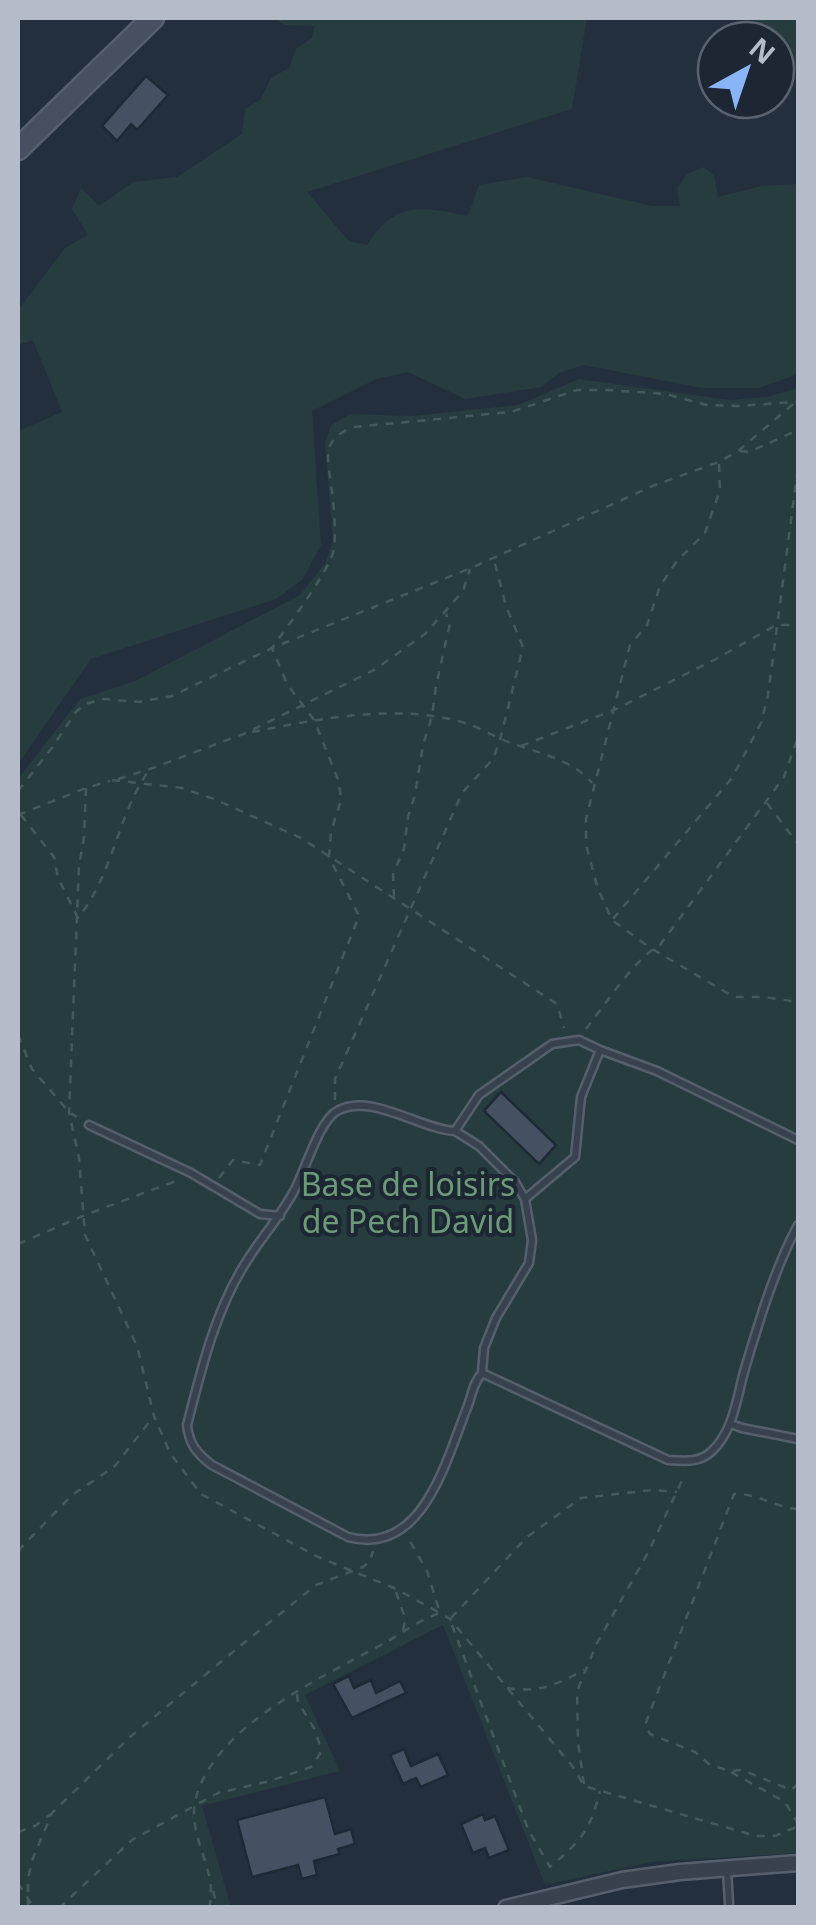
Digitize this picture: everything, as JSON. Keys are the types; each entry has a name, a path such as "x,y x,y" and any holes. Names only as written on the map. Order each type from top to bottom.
{"main road":[{"path":"18,149 153,18"}],"street":[{"path":"506,1908 622,1880 798,1864"}],"lane":[{"path":"455,1131 479,1095 552,1044 578,1040 657,1071 798,1140"},
{"path":"526,1198 575,1157 580,1098 600,1050"},
{"path":"356,1105 374,1107 438,1130 455,1131 479,1146 526,1198 532,1240 529,1263 496,1318 484,1348 482,1373 475,1381 436,1486 404,1529 378,1541 348,1537 212,1465 200,1456 186,1425 223,1306 244,1264 281,1216 324,1124 335,1111 356,1105"},
{"path":"90,1126 191,1173 260,1214 281,1216"},
{"path":"482,1373 668,1460 688,1462 703,1458 714,1450 730,1424 761,1316 798,1226"},
{"path":"730,1424 798,1438"},
{"path":"727,1869 730,1903"}],"path":[{"path":"272,648 332,558 334,528 328,453 334,439 346,430 511,412 577,390 666,394 706,404 736,406 797,401"},
{"path":"18,790 85,704 172,696 272,648 471,568 655,485 720,462 738,452 797,401"},
{"path":"738,452 749,452 798,430"},
{"path":"720,462 720,490 705,533 668,574 647,626 630,644 593,784 586,845 598,889 612,920 652,949 734,997 798,1002"},
{"path":"612,920 732,778 761,722 768,695 798,467"},
{"path":"335,1111 335,1078 462,794 493,758 500,740 523,648 506,606 494,557"},
{"path":"78,918 58,878 54,857 19,814 246,733 374,670 425,634 445,613 463,591 471,568"},
{"path":"394,898 393,874 404,849 422,745 432,716 450,623 445,613"},
{"path":"520,746 614,710 776,625 798,624"},
{"path":"214,1186 233,1160 260,1165 359,916 329,857 330,832 341,800 339,782 314,720 287,684 272,648"},
{"path":"246,733 314,720 388,714 432,716 468,724 500,740 568,762 593,784"},
{"path":"112,780 182,788 301,838 557,1004 564,1031 578,1040 652,949 660,945 766,802 784,776 798,737"},
{"path":"78,918 93,899 140,784 150,770"},
{"path":"86,788 79,866 70,1112 79,1158 85,1235 137,1346 154,1416 170,1453 200,1494 318,1557 394,1588 450,1620 573,1767 584,1786 756,1836 775,1836 798,1826 785,1802 709,1764 695,1752 650,1734 645,1725 734,1494 749,1493 787,1509 798,1509"},
{"path":"766,802 798,844"},
{"path":"18,1035 32,1069 70,1112 90,1126"},
{"path":"18,1244 191,1173"},
{"path":"18,1551 72,1494 114,1467 154,1416"},
{"path":"584,1786 577,1692 597,1643 649,1551 688,1462"},
{"path":"450,1620 527,1536 581,1498 652,1490 677,1492"},
{"path":"404,1529 427,1571 440,1614"},
{"path":"18,1832 35,1826 52,1813 130,1737 316,1585 363,1567 370,1561 378,1541"},
{"path":"394,1588 405,1618 403,1634"},
{"path":"218,1908 194,1826 200,1782 210,1765 260,1716 297,1691 403,1634 422,1618 440,1614"},
{"path":"450,1620 528,1830 550,1867 576,1846 589,1826 600,1791"},
{"path":"506,1688 528,1691 556,1685 586,1669"},
{"path":"59,1908 132,1840 218,1793 303,1771 316,1762 320,1754 317,1737 298,1702 297,1691"},
{"path":"729,1771 742,1770 790,1790 798,1784"},
{"path":"28,1908 28,1878 52,1813"},
{"path":"18,1883 34,1908"},
{"path":"209,1908 213,1890"}],"green space":[{"path":"274,18 587,18 572,109 307,192 349,241 367,245 377,230 399,214 423,209 468,216 479,185 527,177 652,206 680,206 677,188 687,174 704,167 714,176 718,197 762,186 798,184 798,374 759,388 701,388 584,365 559,373 541,387 465,399 408,372 376,379 312,411 321,545 303,579 276,599 91,659 18,764 18,431 62,412 33,340 18,345 18,310 65,248 88,235 72,209 81,188 99,206 133,182 177,177 242,134 245,109 261,99 271,78 289,68 296,49 312,38 314,26 285,25"},
{"path":"798,18 798,70 796,20 756,20"},
{"name":"Base de loisirs de Pech David","path":"579,379 730,400 767,397 798,388 798,1853 651,1862 545,1885 443,1625 305,1695 340,1771 202,1806 231,1907 18,1907 18,779 80,699 135,681 300,595 326,562 333,542 325,443 331,425 350,414 412,416 518,405"}],"building":[{"path":"146,76 168,95 137,130 131,124 117,141 102,126"},
{"path":"501,1092 556,1145 539,1164 484,1111"},
{"path":"349,1676 354,1688 371,1680 376,1693 400,1681 406,1693 352,1718 333,1684"},
{"path":"404,1749 411,1766 438,1754 448,1775 421,1787 416,1778 403,1784 390,1755"},
{"path":"325,1797 335,1834 351,1829 355,1844 338,1849 340,1854 314,1861 317,1875 302,1879 298,1865 252,1877 237,1820"},
{"path":"483,1814 485,1820 495,1816 509,1850 489,1858 485,1848 473,1853 461,1824"}]}
